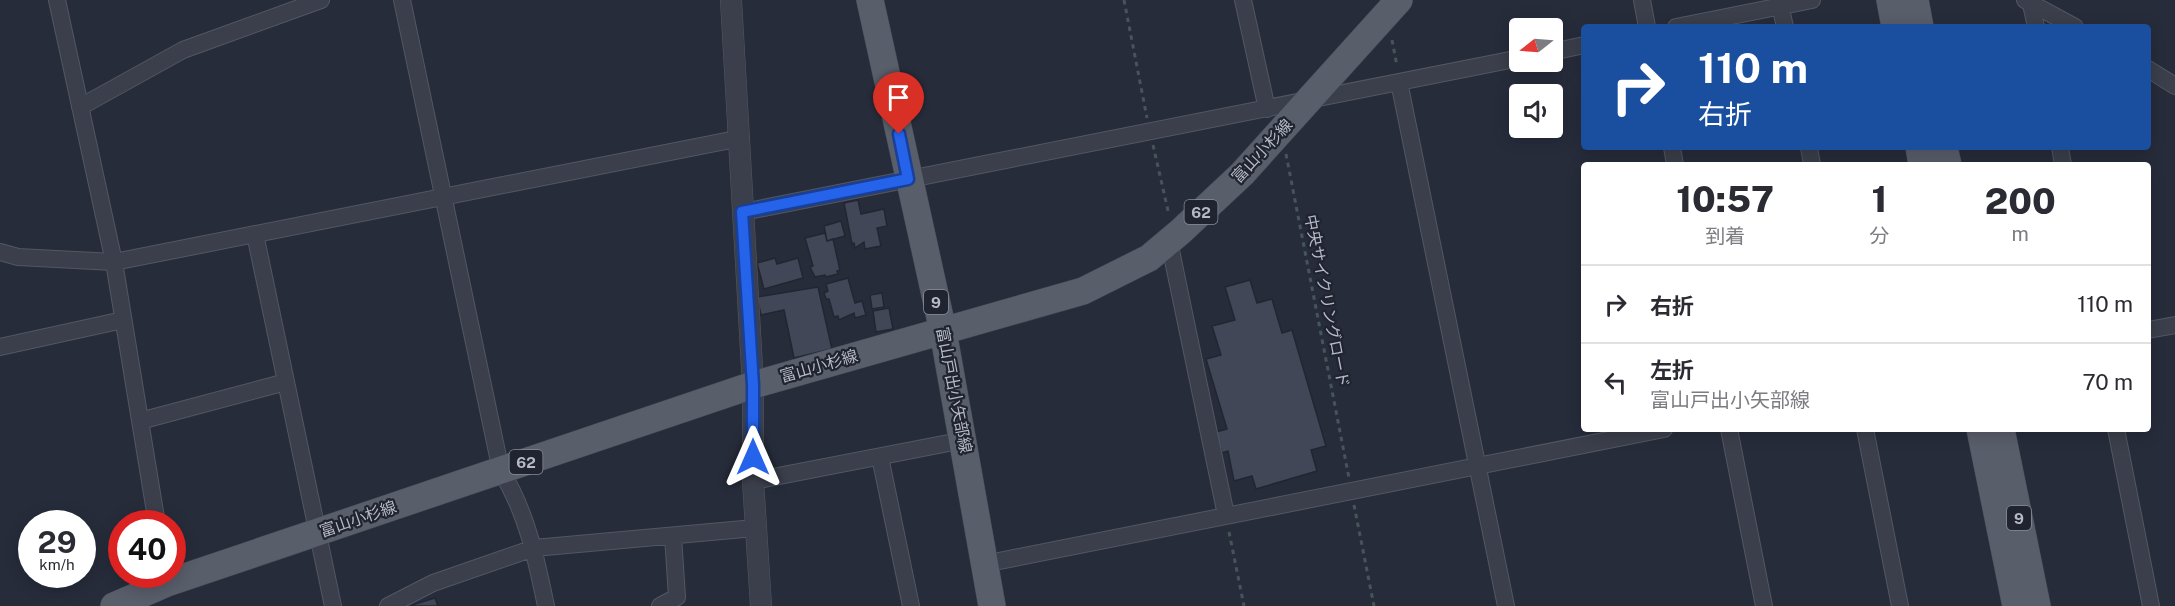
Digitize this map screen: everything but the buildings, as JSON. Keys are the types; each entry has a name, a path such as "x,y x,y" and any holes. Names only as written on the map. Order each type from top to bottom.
{"main road":[{"name":"富山戸出小矢部線","path":"870,0 943,331 992,606"},
{"name":"富山小杉線","path":"186,573 317,533 753,385 943,331 1016,313 1083,291 1149,258 1242,174 1274,120 1308,101 1399,0"},
{"path":"1890,0 1894,24"},
{"path":"1915,0 1919,24"},
{"name":"9","path":"1981,432 2016,606"},
{"name":"9","path":"2002,432 2037,606"},
{"name":"富山小杉線","path":"114,606 149,588"}],"street":[{"path":"57,0 114,262 156,510"},
{"path":"80,107 183,50 321,0"},
{"path":"402,0 501,471 517,496 534,549 546,606"},
{"path":"731,0 741,138 742,212 753,385 753,481 760,606"},
{"path":"742,212 908,179 1274,120 1243,0"},
{"path":"1642,0 1646,24"},
{"path":"1689,24 1780,3 1812,0"},
{"path":"2028,2 2035,24"},
{"path":"2028,2 2069,24"},
{"path":"1780,3 1784,24"},
{"path":"1563,50 1581,46"},
{"path":"1308,101 1509,60"},
{"path":"2151,71 2175,86"},
{"path":"1399,82 1506,606"},
{"path":"0,252 18,257 114,262 741,138"},
{"path":"255,234 333,606"},
{"path":"1169,241 1226,515"},
{"path":"0,347 123,320"},
{"path":"2151,329 2175,325"},
{"path":"140,421 286,382"},
{"path":"984,564 1649,432"},
{"path":"1730,432 1764,606"},
{"path":"1865,432 1899,606"},
{"path":"2117,432 2151,606"},
{"path":"753,481 964,440"},
{"path":"880,457 911,606"},
{"path":"388,606 433,583 534,549 755,528"},
{"path":"660,606 677,597 673,536"}],"path":[{"name":"中央サイクリングロード","path":"1274,120 1374,606"},
{"path":"1226,515 1244,606"}],"route":[{"path":"753,457 753,385 742,212 908,179 899,134"}]}
